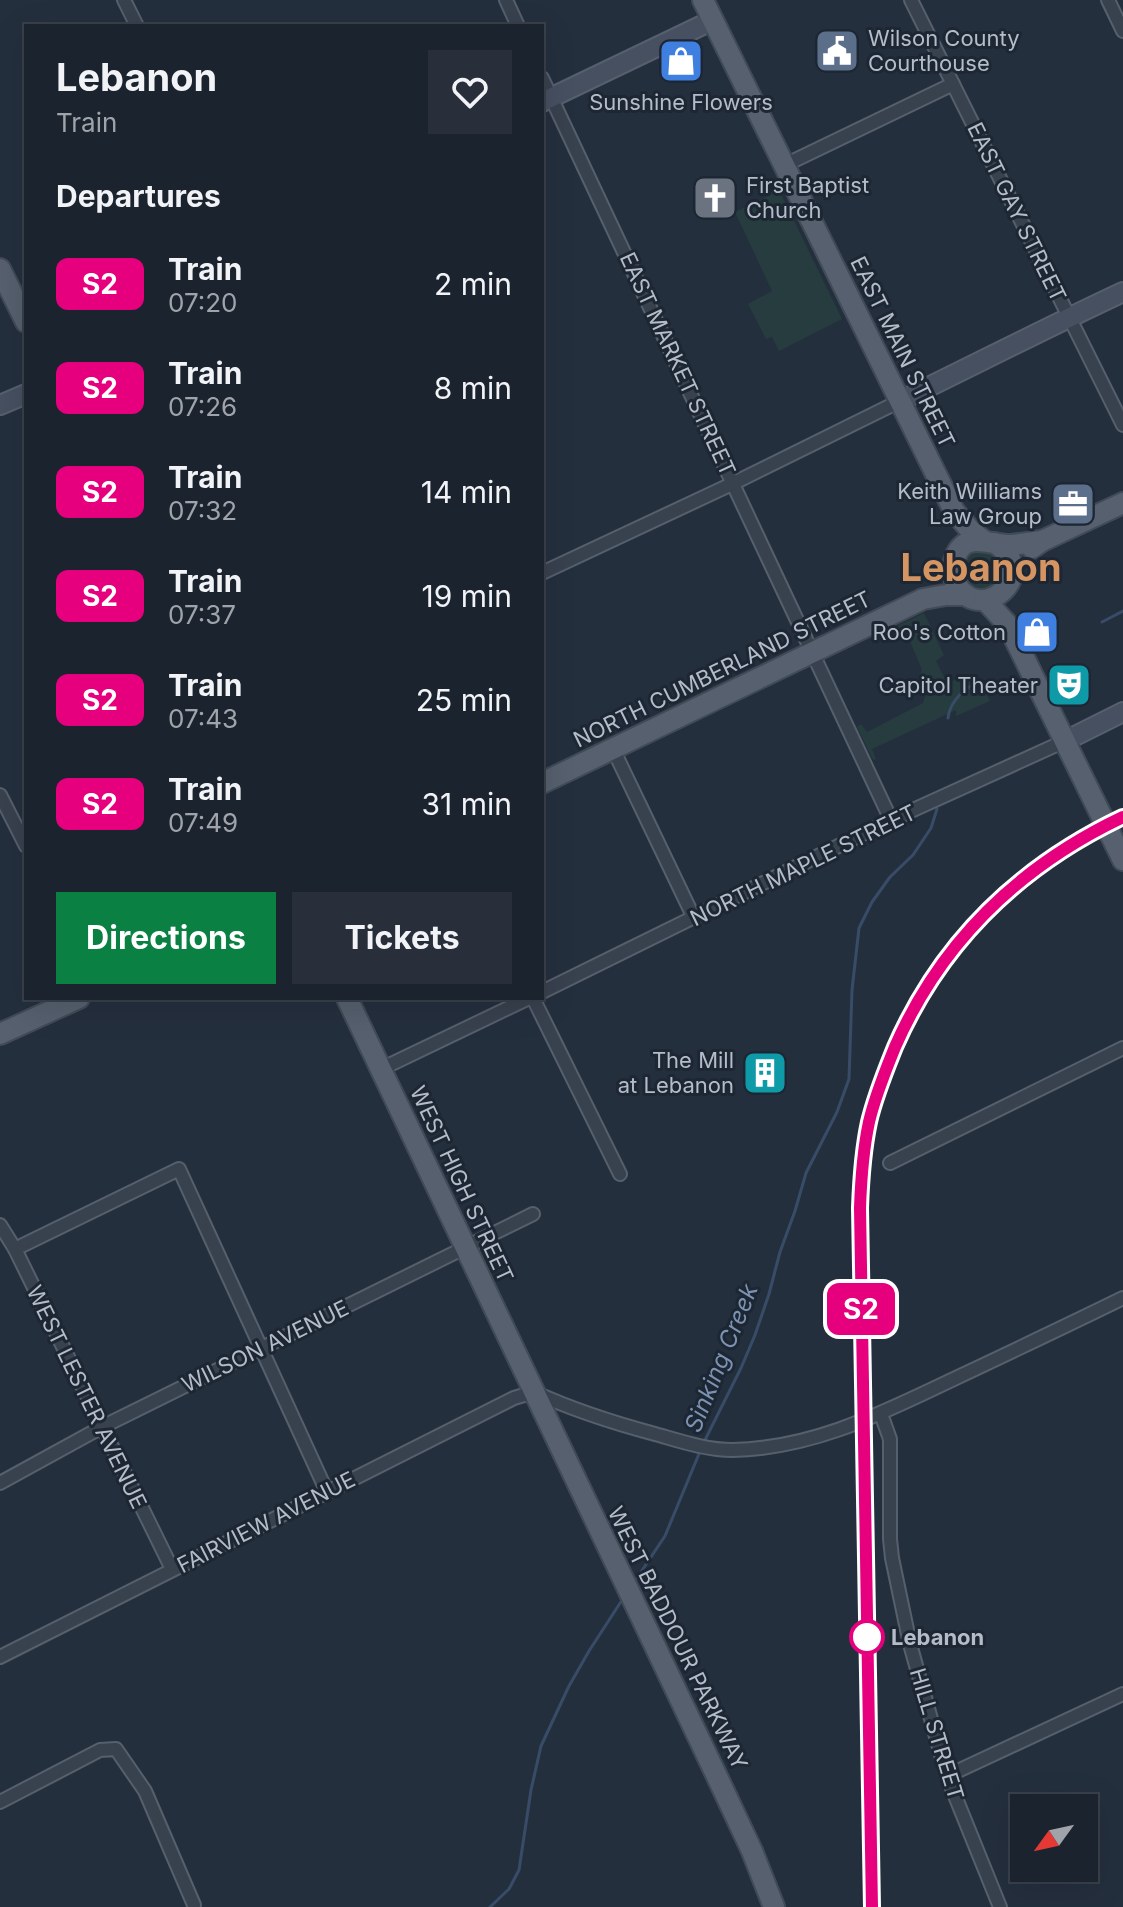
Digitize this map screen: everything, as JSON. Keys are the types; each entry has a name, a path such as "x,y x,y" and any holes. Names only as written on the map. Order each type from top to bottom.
{"main road":[{"name":"EAST MAIN STREET","path":"703,0 954,511 971,531 989,541"},
{"path":"0,269 24,318"},
{"path":"975,597 997,596 1010,580 1019,560 1042,541 1123,503"},
{"name":"EAST MAIN STREET","path":"954,511 958,544 954,562"},
{"path":"1042,541 1009,545 989,541 971,542 960,550 954,562 955,583 1008,625 1123,860"},
{"path":"989,541 1003,548 1008,555 1008,625"},
{"name":"NORTH CUMBERLAND STREET","path":"923,599 954,562"},
{"name":"NORTH CUMBERLAND STREET","path":"544,782 923,599 946,595 975,597"},
{"path":"0,1034 75,1000"},
{"name":"WEST HIGH STREET","path":"348,1000 534,1392"},
{"name":"WEST BADDOUR PARKWAY","path":"534,1392 752,1851 774,1907"}],"street":[{"path":"124,0 136,24"},
{"path":"506,0 517,24"},
{"name":"EAST GAY STREET","path":"911,0 1123,425"},
{"path":"1108,0 1123,31"},
{"path":"547,100 713,20"},
{"path":"785,165 953,84"},
{"name":"EAST MARKET STREET","path":"547,100 734,483 891,820"},
{"path":"544,572 734,483 1123,292"},
{"path":"0,405 24,395"},
{"path":"1065,741 1123,712"},
{"name":"NORTH MAPLE STREET","path":"544,991 891,820 1065,741"},
{"path":"613,749 694,918"},
{"path":"0,795 24,842"},
{"path":"381,1069 527,1000"},
{"path":"532,1000 620,1174"},
{"path":"890,1163 1123,1048"},
{"path":"15,1249 179,1169 327,1492"},
{"name":"WILSON AVENUE","path":"0,1483 102,1427 533,1214"},
{"name":"WEST LESTER AVENUE","path":"0,1225 15,1249 172,1569"},
{"path":"534,1392 561,1405 716,1449 748,1449 798,1442 881,1414 1123,1298"},
{"name":"FAIRVIEW AVENUE","path":"0,1657 514,1398 534,1392"},
{"name":"HILL STREET","path":"881,1414 890,1439 890,1539 894,1576 923,1695 947,1776 1000,1907"},
{"path":"947,1776 1123,1694"},
{"path":"0,1802 100,1750 116,1749 145,1791 194,1905"}],"green space":[{"path":"778,188 842,319 779,351 772,337 766,339 748,304 772,291 735,212"},
{"path":"982,551 995,557 1001,570 995,583 982,589 969,583 963,570 969,557"},
{"path":"924,613 944,655 936,661 947,683 959,678 963,684 978,677 990,701 956,716 956,710 872,749 876,759 873,760 857,727 861,724 867,732 923,703 926,693 931,690 924,676 918,679 922,670 904,627 891,633 889,630"}],"waterway":[{"name":"Sinking Creek","path":"1102,622 1123,611"},
{"name":"Sinking Creek","path":"948,718 951,706 958,697 977,682"},
{"name":"Sinking Creek","path":"704,1442 755,1335 806,1173 837,1112 849,1079 852,990 859,928 872,902 890,877 913,855 931,828 937,809"},
{"name":"Sinking Creek","path":"635,1581 665,1536 701,1449"},
{"name":"Sinking Creek","path":"490,1907 509,1889 519,1870 541,1746 569,1686 624,1597"}],"railway":[{"path":"872,1907 860,1208 869,1122 878,1088 905,1024 942,963 964,935 988,909 1039,865 1123,817"}],"train":[{"name":"S2","path":"872,1907 860,1208 869,1122 883,1075 913,1009 933,975 971,928 1014,885 1045,861 1123,817"}],"place":[{"name":"Wilson County Courthouse","path":"837,51"},
{"name":"Sunshine Flowers","path":"681,61"},
{"name":"First Baptist Church","path":"715,198"},
{"name":"Keith Williams Law Group","path":"1073,504"},
{"name":"Roo's Cotton","path":"1037,632"},
{"name":"Capitol Theater","path":"1069,685"},
{"name":"The Mill at Lebanon","path":"765,1073"},
{"name":"Lebanon","path":"867,1637"}],"district":[{"name":"Lebanon","path":"981,567"}]}
